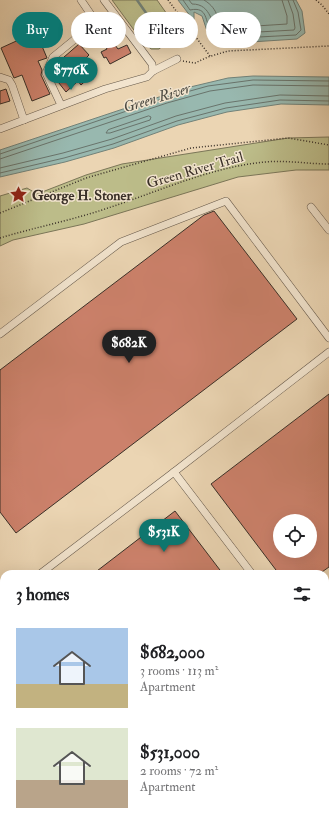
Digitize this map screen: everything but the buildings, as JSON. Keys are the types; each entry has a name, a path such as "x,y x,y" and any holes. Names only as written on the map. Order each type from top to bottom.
{"street":[{"path":"61,105 46,73 53,58 96,22 81,0"},
{"path":"104,0 152,64 153,71"},
{"path":"0,129 105,89 147,77 153,71 177,60"},
{"path":"0,77 9,80 12,85 24,120"},
{"path":"0,334 121,242 226,201 329,338"},
{"path":"311,207 329,230"},
{"path":"45,570 329,352"},
{"path":"174,472 249,570"}],"path":[{"path":"168,0 210,56"},
{"path":"316,0 329,14"},
{"path":"177,60 195,63 210,56 228,51 329,46"},
{"path":"0,214 86,178 191,148 288,138 329,145"},
{"name":"Green River Trail","path":"0,238 31,228 92,213 196,177 234,167 280,161 329,164"}],"green space":[{"path":"112,0 157,0 166,12 134,12 134,30 126,19 126,12 121,12"},
{"path":"329,137 329,170 296,170 238,177 84,224 13,240 0,246 0,196 27,188 37,194 86,175 122,164 288,138"}],"water":[{"path":"178,0 296,0 302,11 305,33 297,39 261,41 261,12 206,12 206,28 202,16 198,14 198,12 187,12"},
{"name":"Green River","path":"253,76 329,77 329,105 281,104 227,112 178,125 114,148 65,162 0,177 0,150 186,88 228,78"}],"waterway":[{"path":"137,0 145,12"}],"place":[{"name":"George H. Stoner","path":"19,195"}]}
